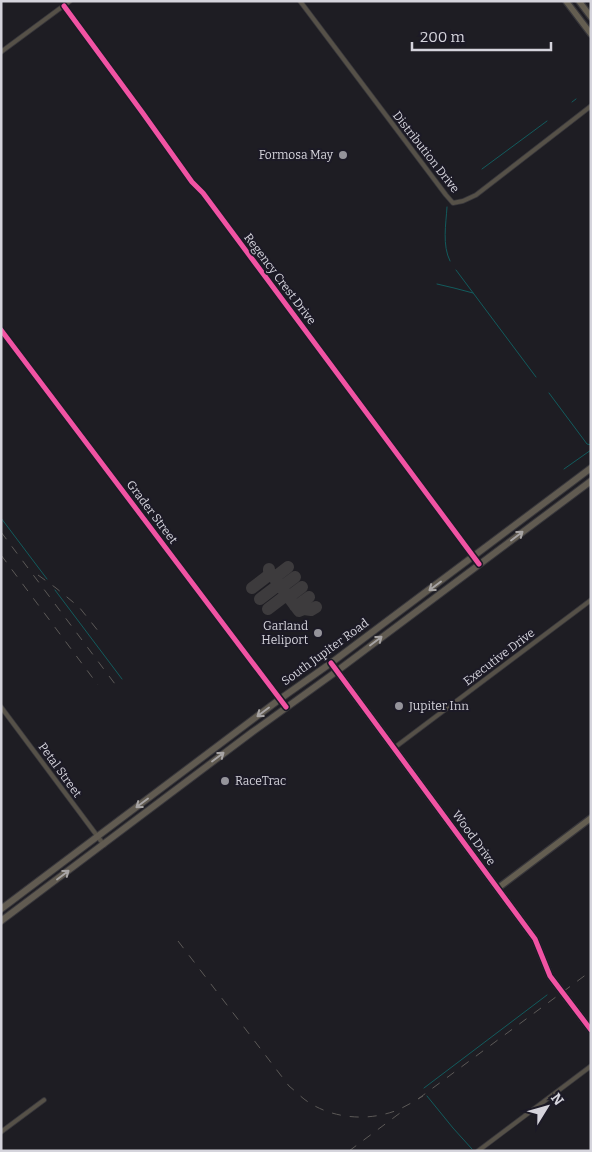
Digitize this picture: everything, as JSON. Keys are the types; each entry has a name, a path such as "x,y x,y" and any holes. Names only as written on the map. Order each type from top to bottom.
{"main road":[{"name":"South Jupiter Road","path":"1,909 591,468"},
{"name":"South Jupiter Road","path":"2,919 48,887 286,707 591,481"},
{"path":"564,488 570,496"},
{"path":"41,878 48,887"}],"street":[{"path":"1,52 70,1"},
{"name":"Distribution Drive","path":"300,1 453,203 476,195 591,106"},
{"path":"566,1 591,34"},
{"path":"579,1 591,17"},
{"name":"Regency Crest Drive","path":"64,6 192,182 209,201 480,564"},
{"name":"Grader Street","path":"1,330 286,707"},
{"name":"Executive Drive","path":"394,748 591,600"},
{"name":"Wood Drive","path":"331,663 535,939 550,976 591,1030"},
{"name":"Petal Street","path":"1,707 104,845"},
{"path":"498,888 591,818"},
{"path":"478,1151 591,1066"},
{"path":"1,1132 44,1100"}],"waterway":[{"path":"572,102 576,99"},
{"path":"482,169 547,121"},
{"path":"447,207 445,241 450,261"},
{"path":"456,270 536,377"},
{"path":"437,284 473,293"},
{"path":"549,393 587,444 591,445"},
{"path":"564,469 591,450"},
{"path":"1,518 47,579"},
{"path":"55,590 122,679"},
{"path":"424,1088 547,995"},
{"path":"427,1096 472,1149"}],"taxiway":[{"path":"273,576 275,577 288,567"},
{"path":"269,569 299,611 304,609 311,610 316,607"},
{"path":"252,588 270,573"},
{"path":"280,586 283,586 295,577"},
{"path":"260,599 277,586 278,583"},
{"path":"288,596 302,587"},
{"path":"268,609 286,594"},
{"path":"295,606 309,597"}],"railway":[{"path":"1,532 118,688"},
{"path":"1,555 98,685"},
{"path":"38,575 79,607 99,632"},
{"path":"178,941 289,1086 313,1105 332,1113 364,1117 395,1111 423,1096"},
{"path":"418,1099 591,971"},
{"path":"349,1151 400,1113"}],"cycle path":[{"path":"64,6 192,182 203,193 479,564"},
{"path":"1,330 286,707"},
{"path":"331,663 535,939 550,976 591,1030"}],"place":[{"name":"Formosa May","path":"343,155"},
{"name":"Garland Heliport","path":"318,633"},
{"name":"Jupiter Inn","path":"399,706"},
{"name":"RaceTrac","path":"225,781"}]}
